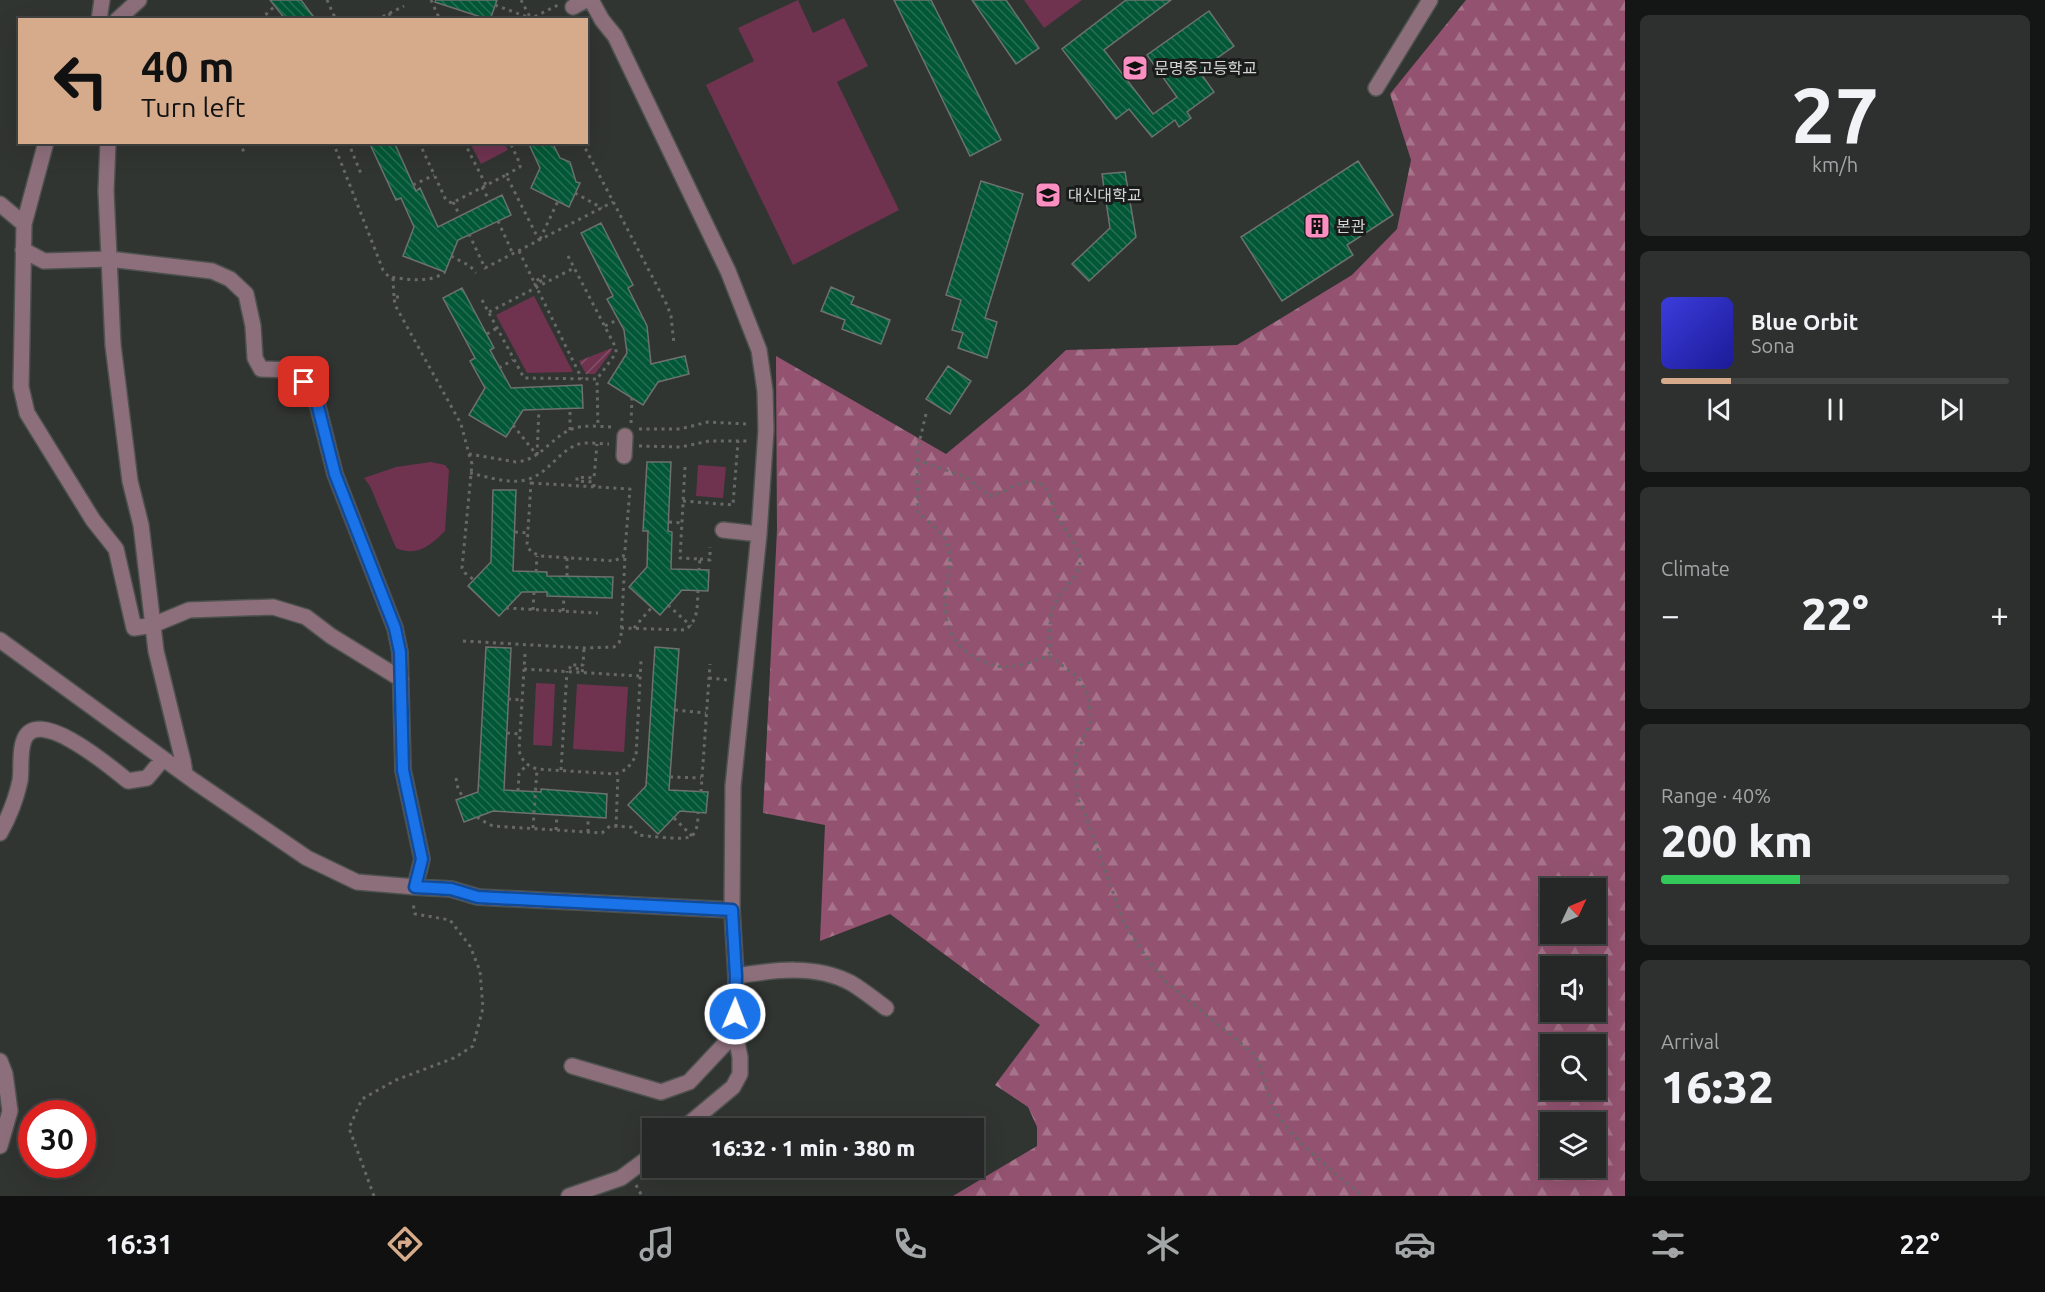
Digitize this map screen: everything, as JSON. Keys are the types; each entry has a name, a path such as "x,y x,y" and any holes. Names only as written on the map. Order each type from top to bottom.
{"street":[{"path":"99,18 102,0"},
{"path":"119,18 139,0"},
{"path":"591,0 602,20 615,36 728,271 759,350 765,391 766,430 759,534 734,786 732,910 736,976 735,1033 740,1057 740,1074 734,1087 696,1118"},
{"path":"1376,88 1430,0"},
{"path":"45,144 24,224 21,387 27,413 93,520 116,549 134,628 153,626 189,610 273,607 306,617 331,636 400,679"},
{"path":"108,144 106,191 112,345 130,481 141,525 156,651 185,774"},
{"path":"0,204 24,224"},
{"path":"23,250 44,261 109,260 212,271 230,279 246,294 253,326 255,358 261,369 293,369 315,395 335,474 395,628 400,652 403,770 422,859 413,887"},
{"path":"723,530 759,534"},
{"path":"0,640 163,759 307,858 357,882 451,889 478,897 732,910"},
{"path":"0,833 9,818 20,782 24,739 30,732 40,729 55,732 70,739 128,781 147,778 163,759"},
{"path":"736,976 779,970 811,971 850,983 886,1008"},
{"path":"572,1066 661,1092 689,1082 735,1033"},
{"path":"0,1061 5,1074 10,1110 0,1146"},
{"path":"569,1196 621,1178 642,1162"}],"path":[{"path":"327,0 336,18"},
{"path":"431,0 439,18"},
{"path":"521,0 529,18"},
{"path":"532,18 572,4"},
{"path":"495,5 527,18"},
{"path":"262,18 275,6"},
{"path":"380,18 404,6"},
{"path":"389,13 391,18"},
{"path":"469,18 470,14"},
{"path":"240,144 244,152"},
{"path":"334,144 384,270 389,277 430,279 439,277 444,272"},
{"path":"349,144 362,176"},
{"path":"420,144 447,201 453,202 520,167 511,144"},
{"path":"465,144 490,202"},
{"path":"583,144 669,308 674,344"},
{"path":"413,184 434,175"},
{"path":"506,175 539,240"},
{"path":"575,194 602,208"},
{"path":"539,240 558,201"},
{"path":"453,202 460,216"},
{"path":"469,234 485,268 613,202"},
{"path":"498,221 513,254"},
{"path":"519,251 534,282 544,276 545,279 535,284 582,379"},
{"path":"451,256 476,273"},
{"path":"568,256 616,351 597,379 598,427"},
{"path":"489,312 574,268"},
{"path":"393,278 395,305 460,424 472,464 462,568 474,580"},
{"path":"393,297 399,297"},
{"path":"482,300 513,360 526,379 597,379"},
{"path":"605,326 619,319"},
{"path":"487,334 497,328"},
{"path":"499,368 513,360"},
{"path":"571,379 571,386"},
{"path":"632,398 630,428 680,429 708,422 747,424"},
{"path":"570,408 570,430"},
{"path":"537,456 539,409"},
{"path":"926,414 917,460 918,512 941,535 948,547 946,610 952,633 960,647 980,660 1003,668 1049,656"},
{"path":"513,425 537,456"},
{"path":"469,454 516,462 530,459 570,430 580,426 598,427 623,441"},
{"path":"470,474 514,481 527,479 546,470 574,446 584,443 623,441 654,447 681,447 709,441 747,441"},
{"path":"683,501 733,505 738,441"},
{"path":"594,487 594,482 577,481 577,477 594,478 597,444"},
{"path":"917,460 966,477 989,496 1028,482 1041,484 1047,489 1054,512 1076,549 1080,561 1076,573 1053,607 1049,656"},
{"path":"685,467 680,558 710,560 710,547"},
{"path":"463,641 584,648 614,647 620,639 630,489 531,483 528,548 537,556 614,561 621,559 625,553"},
{"path":"669,522 682,523"},
{"path":"515,532 528,533"},
{"path":"536,572 537,556"},
{"path":"567,558 567,576"},
{"path":"699,570 700,559"},
{"path":"621,628 686,630 697,615 698,591"},
{"path":"533,610 534,592"},
{"path":"563,611 564,597"},
{"path":"668,605 691,626"},
{"path":"633,629 652,607"},
{"path":"506,608 598,613"},
{"path":"582,673 583,669 570,668 570,665 583,665 584,648"},
{"path":"525,654 520,753 527,764 537,769 618,774 630,767 636,756 641,661"},
{"path":"1049,656 1078,677 1088,695 1091,721 1075,757 1077,797 1124,923 1165,981 1255,1055 1261,1067 1272,1105 1289,1130 1362,1196"},
{"path":"701,792 710,664"},
{"path":"524,669 640,676"},
{"path":"561,770 567,672"},
{"path":"709,678 733,680"},
{"path":"508,699 523,700"},
{"path":"675,710 706,713"},
{"path":"507,733 520,734"},
{"path":"518,791 519,774 527,764"},
{"path":"533,828 537,769"},
{"path":"616,826 618,774"},
{"path":"670,777 702,778"},
{"path":"456,778 458,789 463,797"},
{"path":"477,817 494,826 602,833 610,826 616,826 631,827 638,835 684,838 692,836 697,826 698,812"},
{"path":"556,830 557,814"},
{"path":"588,816 588,832"},
{"path":"674,818 692,836"},
{"path":"374,1196 349,1128 362,1099 396,1080 454,1058 473,1046 483,1008 480,971 471,946 450,920 415,914 413,887"}],"green space":[{"path":"1466,0 1625,0 1625,1196 953,1196 1037,1146 1037,1127 1028,1107 995,1085 1040,1025 890,914 820,941 825,825 763,813 777,530 776,356 946,454 1026,388 1066,350 1237,345 1352,275 1397,229 1411,160 1390,94"}],"shaded area":[{"path":"798,0 813,33 844,18 868,66 837,82 899,210 793,265 706,85 754,61 738,28"},
{"path":"1024,0 1082,0 1044,28"},
{"path":"471,144 505,144 508,150 481,164"},
{"path":"534,296 573,372 527,373 496,315"},
{"path":"612,348 595,374 586,374 579,361"},
{"path":"431,462 445,465 449,470 445,531 417,551 396,548 370,486 364,478 396,467"},
{"path":"698,465 726,467 723,498 696,496"},
{"path":"536,683 555,684 552,746 533,745"},
{"path":"577,684 628,687 624,752 573,749"}],"building":[{"path":"270,0 301,0 314,18 284,18"},
{"path":"436,0 497,0 491,18 484,18 435,2"},
{"path":"894,0 931,0 1001,140 970,156"},
{"path":"972,0 1006,0 1039,48 1016,64"},
{"path":"1126,0 1171,0 1104,50 1153,114 1177,97 1147,55 1209,11 1234,46 1199,71 1214,92 1187,112 1191,118 1179,127 1175,120 1152,137 1129,109 1116,119 1062,49"},
{"path":"370,144 395,144 416,191 420,188 438,227 502,195 511,215 458,240 445,272 403,256 414,227 401,198 396,200"},
{"path":"529,144 553,144 560,158 570,162 576,182 580,183 569,207 531,188 540,168"},
{"name":"본관","path":"1358,161 1393,215 1347,245 1353,255 1282,301 1241,237"},
{"path":"1125,172 1136,237 1089,281 1072,264 1110,228 1102,174"},
{"path":"981,181 1023,194 985,318 997,322 987,358 958,348 963,333 952,330 961,300 946,295"},
{"path":"601,223 633,285 628,288 647,326 651,364 685,356 689,374 658,382 643,405 608,383 627,353 624,330 607,299 613,296 581,233"},
{"path":"831,287 854,297 851,304 890,320 881,344 842,329 845,320 821,311"},
{"path":"462,288 494,348 490,350 511,388 582,385 583,408 523,410 506,437 469,415 485,388 470,361 475,358 443,298"},
{"path":"948,366 971,381 950,414 926,399"},
{"path":"647,462 671,462 668,531 672,532 671,569 709,570 708,591 682,590 660,615 629,587 647,567 648,531 643,531"},
{"path":"493,490 516,490 513,571 547,572 547,576 613,577 612,598 547,596 547,592 522,592 499,616 468,586 491,562"},
{"path":"486,647 511,648 504,790 541,792 541,789 607,794 606,818 493,811 464,822 456,800 478,792"},
{"path":"655,647 679,649 669,790 708,792 706,813 680,811 658,834 628,805 646,786"}],"place":[{"name":"문명중고등학교","path":"1135,68"},
{"name":"대신대학교","path":"1048,195"},
{"name":"본관","path":"1317,226"}],"route":[{"path":"304,382 315,395 330,460 395,628 400,652 403,770 422,859 415,887 451,889 478,897 732,910 736,976 735,1014"}]}
